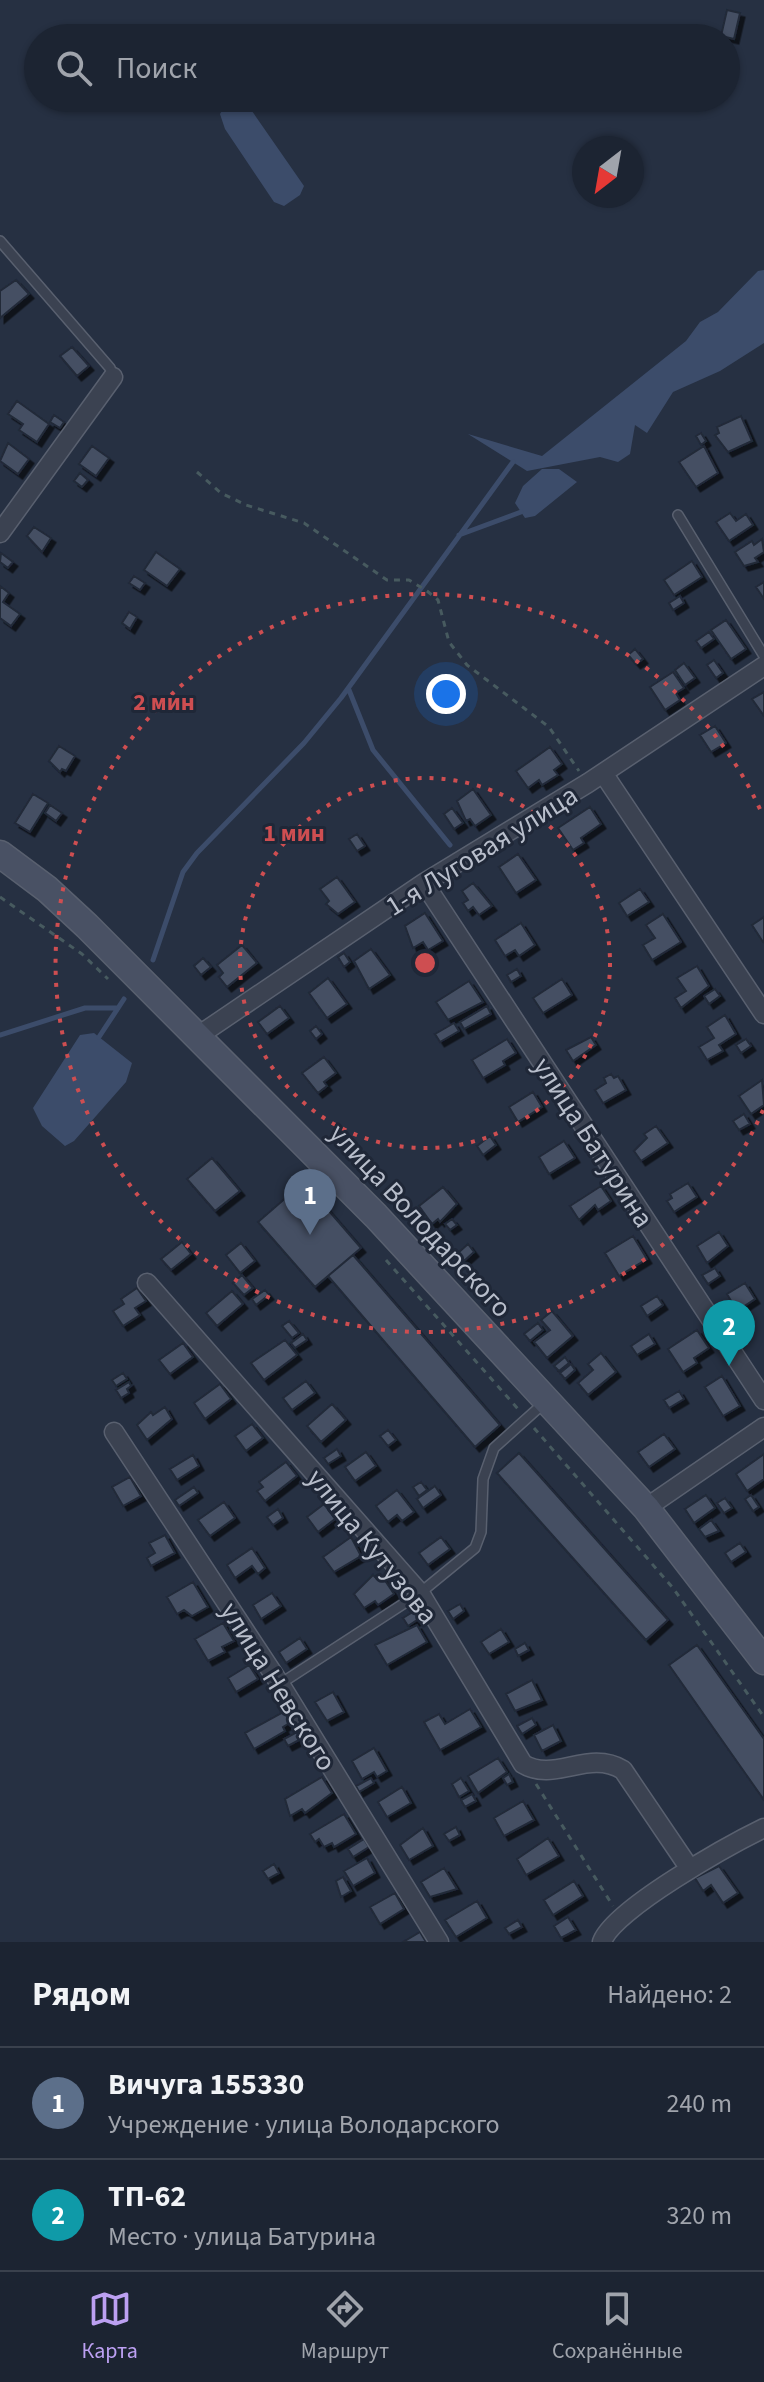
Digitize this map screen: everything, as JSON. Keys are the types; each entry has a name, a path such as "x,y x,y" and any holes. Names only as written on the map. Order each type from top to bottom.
{"main road":[{"name":"улица Володарского","path":"0,854 47,889 376,1216 646,1508 764,1661"}],"street":[{"path":"0,533 113,377"},
{"name":"1-я Луговая улица","path":"198,1036 424,883 595,778 764,666"},
{"path":"595,778 764,1014"},
{"name":"улица Батурина","path":"424,883 764,1400"},
{"name":"улица Кутузова","path":"147,1283 420,1593 523,1764"},
{"path":"646,1508 764,1427"},
{"name":"улица Невского","path":"114,1432 280,1684 439,1942"},
{"path":"523,1764 544,1773 589,1761 612,1764 623,1770 690,1869"},
{"path":"600,1941 621,1920 690,1869 764,1828"}],"lane":[{"path":"0,241 110,368 113,377"},
{"path":"678,515 764,656"},
{"path":"280,1684 420,1593 475,1548 481,1532 480,1497 488,1463 502,1439 546,1401"}],"path":[{"path":"197,472 221,493 315,529 387,580 415,582 427,591 438,600 449,642 467,665 549,727 595,778"},
{"path":"0,897 82,954 115,985"},
{"path":"383,1256 673,1588 764,1717"},
{"path":"523,1764 621,1920"}],"water":[{"path":"253,112 304,186 300,195 284,206 274,202 225,129 220,114"},
{"path":"764,270 764,343 720,371 673,392 647,433 635,425 630,454 618,462 600,457 527,471 468,434 542,456 686,341 700,322 718,312 758,271"},
{"path":"542,469 559,469 577,482 535,516 525,518 515,503 523,486"},
{"path":"94,1033 132,1063 126,1082 74,1141 65,1146 42,1126 33,1108 80,1035"}],"building":[{"path":"727,10 740,13 737,24 724,24"},
{"path":"16,280 29,294 0,318 0,291"},
{"path":"72,347 89,366 77,376 60,356"},
{"path":"17,401 49,424 37,442 19,430 23,424 8,414"},
{"path":"54,415 64,422 60,428 50,422"},
{"path":"741,416 752,441 728,452 715,435 719,433 717,427"},
{"path":"701,433 706,441 701,445 696,436"},
{"path":"8,443 29,459 18,474 0,461"},
{"path":"92,446 109,458 96,476 79,464"},
{"path":"704,446 718,473 696,487 679,462"},
{"path":"80,473 88,480 82,487 74,481"},
{"path":"730,513 736,521 746,514 753,525 729,541 716,522"},
{"path":"34,527 51,538 42,552 27,536"},
{"path":"762,539 764,552 755,558 758,562 744,566 735,552 752,541 754,545"},
{"path":"156,552 180,569 167,586 144,570"},
{"path":"1,553 13,562 8,568 0,562"},
{"path":"692,561 702,577 674,595 664,580"},
{"path":"134,576 145,583 140,590 129,583"},
{"path":"764,582 764,599 756,587"},
{"path":"0,586 9,593 3,602 20,614 11,626 0,618"},
{"path":"680,596 684,603 673,610 669,603"},
{"path":"129,612 137,617 130,629 122,623"},
{"path":"726,620 746,649 731,659 711,630"},
{"path":"709,632 714,639 701,648 696,641"},
{"path":"635,649 643,659 636,664 628,655"},
{"path":"714,660 723,673 716,678 707,665"},
{"path":"684,663 695,678 685,685 675,670"},
{"path":"673,672 684,688 676,693 680,700 665,710 650,687"},
{"path":"764,692 764,716 752,699"},
{"path":"715,726 726,743 711,752 700,735"},
{"path":"59,746 75,756 66,771 62,769 60,772 49,761"},
{"path":"550,747 562,764 554,770 558,775 542,785 539,780 528,788 516,771"},
{"path":"473,789 491,815 475,826 470,819 466,821 457,801"},
{"path":"33,794 48,803 30,832 15,823"},
{"path":"50,805 62,813 56,821 45,813"},
{"path":"590,807 601,824 581,838 584,843 573,850 558,828"},
{"path":"452,808 463,823 454,829 444,814"},
{"path":"357,834 365,846 357,851 349,839"},
{"path":"518,854 536,880 516,893 499,867"},
{"path":"337,877 355,902 338,914 326,904 329,901 320,889"},
{"path":"473,883 492,906 479,915 473,907 468,911 463,903 468,900 462,891"},
{"path":"640,889 649,902 627,916 619,903"},
{"path":"425,913 443,941 428,950 423,942 413,948 405,926"},
{"path":"663,914 681,942 652,960 643,945 655,938 646,925"},
{"path":"764,917 764,942 763,942 752,925"},
{"path":"521,923 535,945 519,956 515,950 505,956 495,940"},
{"path":"242,945 257,963 227,987 219,977 223,973 217,965"},
{"path":"371,949 390,975 369,989 354,961"},
{"path":"344,953 350,962 344,967 338,957"},
{"path":"203,958 211,967 201,975 194,966"},
{"path":"697,966 709,986 681,1008 675,998 686,991 677,978"},
{"path":"517,969 521,976 511,982 507,975"},
{"path":"328,978 347,1004 327,1018 309,993"},
{"path":"562,979 572,995 543,1013 533,998"},
{"path":"469,981 483,1002 448,1020 436,1002"},
{"path":"715,989 720,996 709,1004 704,996"},
{"path":"280,1006 289,1018 267,1034 258,1022"},
{"path":"487,1006 491,1014 464,1029 460,1022"},
{"path":"725,1015 736,1034 719,1045 723,1051 707,1060 699,1047 714,1038 707,1027"},
{"path":"454,1023 459,1031 440,1042 435,1034"},
{"path":"316,1026 322,1034 316,1039 310,1031"},
{"path":"591,1037 596,1045 573,1061 566,1050"},
{"path":"507,1039 516,1053 503,1061 505,1065 483,1078 472,1060"},
{"path":"746,1039 751,1046 741,1053 736,1045"},
{"path":"324,1057 336,1073 324,1082 327,1086 318,1093 302,1073"},
{"path":"611,1074 614,1078 618,1076 626,1090 603,1103 595,1090 606,1083 604,1078"},
{"path":"762,1080 764,1105 751,1114 739,1096"},
{"path":"533,1092 542,1107 518,1122 509,1107"},
{"path":"744,1114 750,1124 739,1130 733,1121"},
{"path":"656,1126 668,1143 641,1161 634,1151 647,1138 644,1134"},
{"path":"490,1136 496,1145 483,1155 477,1146"},
{"path":"564,1141 575,1158 549,1174 539,1157"},
{"path":"212,1158 240,1191 215,1211 187,1179"},
{"path":"304,1182 361,1248 315,1287 258,1222"},
{"path":"688,1183 697,1197 674,1212 667,1201 672,1198 670,1194"},
{"path":"601,1186 611,1201 598,1210 595,1205 579,1220 570,1206"},
{"path":"443,1187 457,1204 440,1222 438,1219 432,1224 419,1206"},
{"path":"452,1219 457,1225 450,1230 445,1224"},
{"path":"719,1232 728,1246 707,1263 697,1246"},
{"path":"633,1236 647,1259 619,1276 605,1253"},
{"path":"182,1242 191,1254 171,1270 161,1259"},
{"path":"241,1243 255,1261 240,1273 226,1255"},
{"path":"468,1244 474,1252 464,1261 458,1253"},
{"path":"353,1255 500,1425 475,1447 328,1276"},
{"path":"715,1268 720,1276 708,1284 702,1275"},
{"path":"242,1275 253,1288 244,1295 233,1283"},
{"path":"745,1283 755,1299 737,1311 727,1294"},
{"path":"137,1288 146,1301 135,1308 140,1315 123,1326 113,1311 124,1304 121,1299"},
{"path":"265,1290 269,1295 256,1305 252,1299"},
{"path":"232,1291 243,1304 217,1326 206,1313"},
{"path":"657,1296 663,1305 647,1316 641,1306"},
{"path":"552,1311 573,1336 547,1358 534,1342 550,1330 541,1320"},
{"path":"289,1321 299,1333 292,1338 282,1326"},
{"path":"538,1323 543,1330 530,1341 524,1334"},
{"path":"697,1330 709,1348 694,1358 697,1363 683,1372 668,1349"},
{"path":"303,1334 307,1340 295,1348 291,1343"},
{"path":"649,1334 655,1344 637,1355 631,1346"},
{"path":"285,1340 297,1355 264,1380 251,1363"},
{"path":"183,1343 193,1357 170,1374 159,1360"},
{"path":"601,1353 616,1372 588,1395 578,1383 593,1370 588,1364"},
{"path":"565,1357 569,1363 559,1371 554,1366"},
{"path":"571,1364 575,1370 565,1379 560,1373"},
{"path":"123,1373 127,1379 116,1386 112,1380"},
{"path":"722,1376 740,1406 723,1416 705,1387"},
{"path":"306,1381 315,1393 292,1410 283,1398"},
{"path":"129,1382 129,1393 121,1398 116,1390"},
{"path":"220,1384 231,1399 205,1419 194,1403"},
{"path":"679,1391 684,1399 669,1408 664,1400"},
{"path":"332,1404 346,1420 321,1442 307,1426"},
{"path":"165,1407 172,1419 147,1440 137,1425 151,1412 153,1415"},
{"path":"252,1424 263,1438 246,1451 235,1436"},
{"path":"388,1430 396,1440 388,1446 380,1436"},
{"path":"664,1434 675,1449 649,1467 638,1452"},
{"path":"337,1449 341,1456 328,1464 324,1458"},
{"path":"366,1452 376,1466 355,1481 345,1467"},
{"path":"519,1453 668,1620 646,1640 497,1473"},
{"path":"764,1454 764,1479 747,1491 736,1474"},
{"path":"193,1455 199,1466 177,1480 170,1469"},
{"path":"286,1462 297,1476 265,1501 257,1491 263,1487 259,1482"},
{"path":"130,1477 141,1496 123,1506 112,1487"},
{"path":"421,1482 427,1490 419,1496 413,1487"},
{"path":"435,1486 441,1495 423,1508 417,1499"},
{"path":"194,1487 198,1493 179,1506 175,1500"},
{"path":"397,1490 414,1512 402,1521 397,1515 388,1522 376,1506"},
{"path":"706,1495 715,1508 694,1523 685,1509"},
{"path":"751,1495 759,1507 753,1511 745,1499"},
{"path":"725,1498 732,1508 724,1513 717,1503"},
{"path":"224,1502 235,1518 210,1536 198,1520"},
{"path":"324,1504 335,1519 318,1532 307,1517"},
{"path":"278,1509 283,1518 273,1525 267,1517"},
{"path":"711,1520 719,1531 705,1537 699,1529"},
{"path":"165,1535 175,1553 151,1566 147,1558 155,1553 149,1543"},
{"path":"351,1537 361,1556 334,1572 323,1557"},
{"path":"441,1537 450,1549 428,1565 419,1553"},
{"path":"740,1543 746,1552 731,1562 725,1553"},
{"path":"252,1548 265,1568 258,1574 252,1566 235,1578 227,1565"},
{"path":"373,1575 377,1579 382,1576 394,1594 378,1605 375,1601 364,1608 354,1594"},
{"path":"193,1582 208,1607 192,1616 184,1610 177,1614 167,1597"},
{"path":"272,1593 281,1606 261,1619 253,1605"},
{"path":"460,1604 464,1611 453,1619 448,1611"},
{"path":"416,1610 420,1618 408,1626 403,1618"},
{"path":"223,1623 234,1641 222,1647 225,1652 208,1661 195,1639"},
{"path":"417,1625 427,1642 387,1665 375,1645"},
{"path":"501,1629 509,1642 489,1654 481,1642"},
{"path":"300,1638 307,1649 286,1663 279,1652"},
{"path":"525,1643 529,1650 518,1656 515,1649"},
{"path":"697,1645 764,1739 764,1800 669,1665"},
{"path":"249,1665 258,1679 236,1692 228,1678"},
{"path":"532,1680 542,1700 515,1711 506,1694"},
{"path":"333,1692 344,1712 327,1721 315,1702"},
{"path":"470,1709 481,1727 440,1750 424,1722 439,1714 445,1724"},
{"path":"285,1711 291,1722 283,1727 285,1731 254,1749 245,1733"},
{"path":"532,1718 536,1725 522,1734 517,1726"},
{"path":"553,1725 561,1741 542,1751 534,1735"},
{"path":"297,1732 301,1739 288,1746 284,1739"},
{"path":"374,1748 387,1771 377,1777 374,1772 362,1779 352,1761"},
{"path":"498,1758 507,1772 478,1793 468,1776"},
{"path":"509,1774 513,1782 507,1785 503,1778"},
{"path":"322,1777 332,1793 305,1813 302,1809 290,1816 285,1799"},
{"path":"371,1778 374,1783 359,1792 356,1786"},
{"path":"461,1778 469,1791 459,1797 452,1784"},
{"path":"402,1787 411,1803 387,1817 378,1802"},
{"path":"472,1794 476,1801 465,1807 461,1800"},
{"path":"523,1801 534,1820 504,1836 494,1818"},
{"path":"344,1814 356,1834 334,1847 332,1843 324,1847 319,1839 315,1842 310,1834"},
{"path":"456,1827 460,1835 449,1841 444,1834"},
{"path":"423,1828 433,1846 409,1860 400,1845"},
{"path":"548,1838 559,1856 526,1875 517,1859"},
{"path":"364,1839 369,1847 353,1857 348,1849"},
{"path":"367,1858 375,1873 353,1886 344,1871"},
{"path":"274,1864 279,1873 268,1879 263,1871"},
{"path":"719,1866 738,1893 723,1903 711,1885 703,1891 695,1878"},
{"path":"444,1868 457,1889 430,1897 421,1882"},
{"path":"343,1877 351,1891 341,1897 336,1881"},
{"path":"574,1881 583,1896 553,1915 544,1900"},
{"path":"395,1893 404,1909 380,1924 370,1907"},
{"path":"477,1901 487,1918 456,1937 445,1920"},
{"path":"568,1917 576,1930 561,1938 554,1926"},
{"path":"518,1920 522,1927 509,1934 505,1928"},
{"path":"420,1932 426,1942 403,1942"}],"waterway":[{"path":"153,960 183,872 197,853 304,743 341,698 513,462"},
{"path":"459,535 521,512"},
{"path":"349,690 373,750 450,845"},
{"path":"99,1037 124,999"},
{"path":"0,1035 85,1008 118,1008"}],"place":[{"name":"Вичуга 155330","path":"310,1235"},
{"name":"ТП-62","path":"729,1366"}]}
